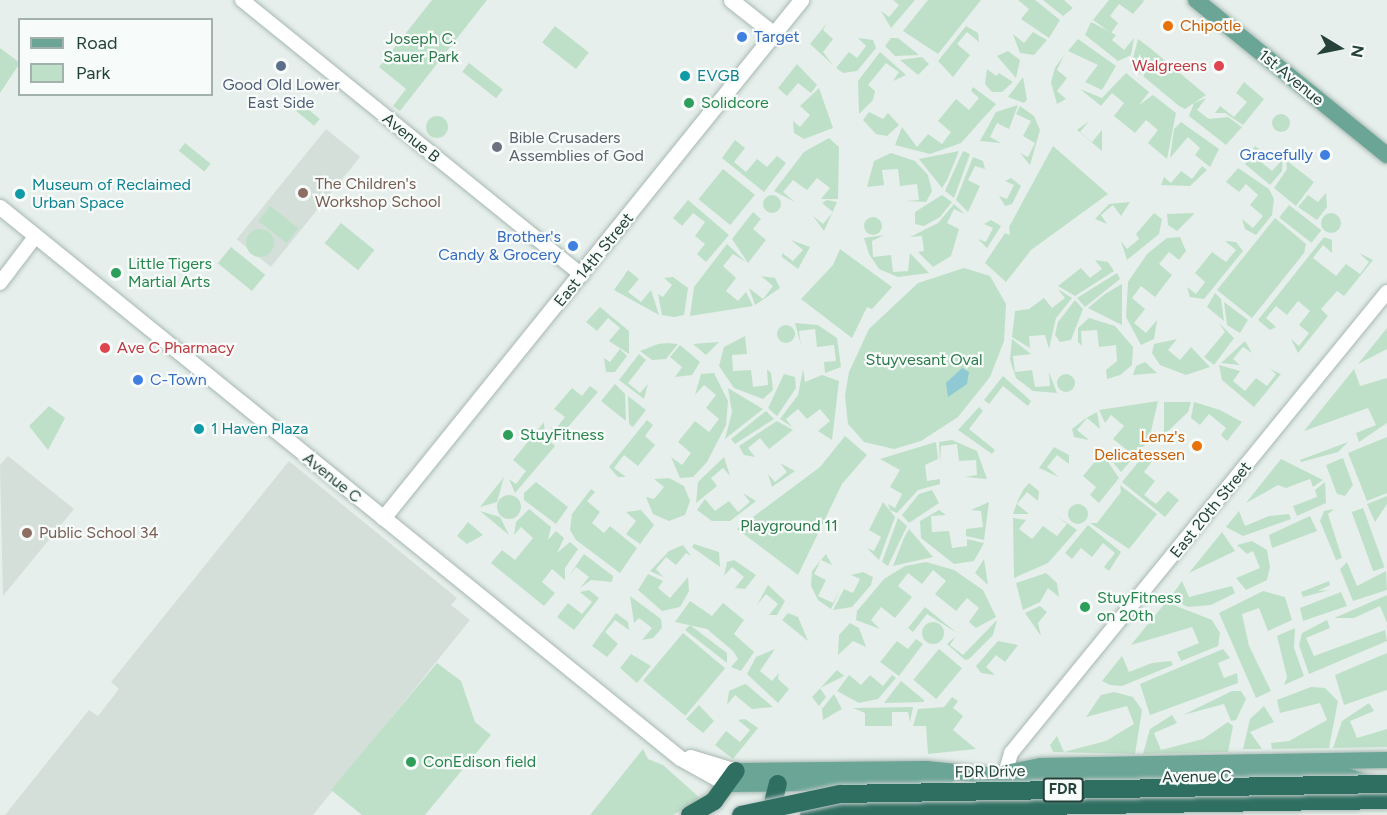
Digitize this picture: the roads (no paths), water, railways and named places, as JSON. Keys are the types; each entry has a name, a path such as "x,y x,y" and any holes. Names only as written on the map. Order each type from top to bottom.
{"highway":[{"path":"690,815 710,804 731,778"},
{"path":"770,815 778,784"},
{"name":"FDR Drive","path":"741,815 840,794 1387,784"},
{"name":"FDR","path":"809,815 863,809 1387,800"}],"main road":[{"path":"731,0 774,34"},
{"name":"East 14th Street","path":"383,518 801,0"},
{"name":"1st Avenue","path":"1196,0 1387,155"},
{"name":"Avenue C","path":"0,207 696,770 731,778 778,784 926,782 950,774"},
{"name":"Avenue C","path":"1005,774 1040,766 1387,760"},
{"name":"Avenue C","path":"731,778 926,769 950,774 1005,774 1034,780 1344,775 1387,792"}],"street":[{"name":"Avenue B","path":"242,0 581,275"},
{"path":"0,283 35,237"},
{"name":"East 20th Street","path":"1005,774 1035,728 1387,292"}],"water":[{"path":"962,368 969,372 967,384 948,397 946,383"}],"place":[{"name":"Chipotle","path":"1168,26"},
{"name":"Target","path":"742,37"},
{"name":"Good Old Lower East Side","path":"281,66"},
{"name":"Walgreens","path":"1219,66"},
{"name":"EVGB","path":"685,76"},
{"name":"Solidcore","path":"689,103"},
{"name":"Bible Crusaders Assemblies of God","path":"497,147"},
{"name":"Gracefully","path":"1325,155"},
{"name":"The Children's Workshop School","path":"303,193"},
{"name":"Museum of Reclaimed Urban Space","path":"20,194"},
{"name":"Brother's Candy & Grocery","path":"573,246"},
{"name":"Little Tigers Martial Arts","path":"116,273"},
{"name":"Ave C Pharmacy","path":"105,348"},
{"name":"C-Town","path":"138,380"},
{"name":"1 Haven Plaza","path":"199,429"},
{"name":"StuyFitness","path":"508,435"},
{"name":"Lenz's Delicatessen","path":"1197,446"},
{"name":"Public School 34","path":"27,533"},
{"name":"StuyFitness on 20th","path":"1085,607"},
{"name":"ConEdison field","path":"411,762"}],"park label":[{"name":"Joseph C. Sauer Park","path":"421,48"},
{"name":"Stuyvesant Oval","path":"924,360"},
{"name":"Playground 11","path":"789,526"}]}
